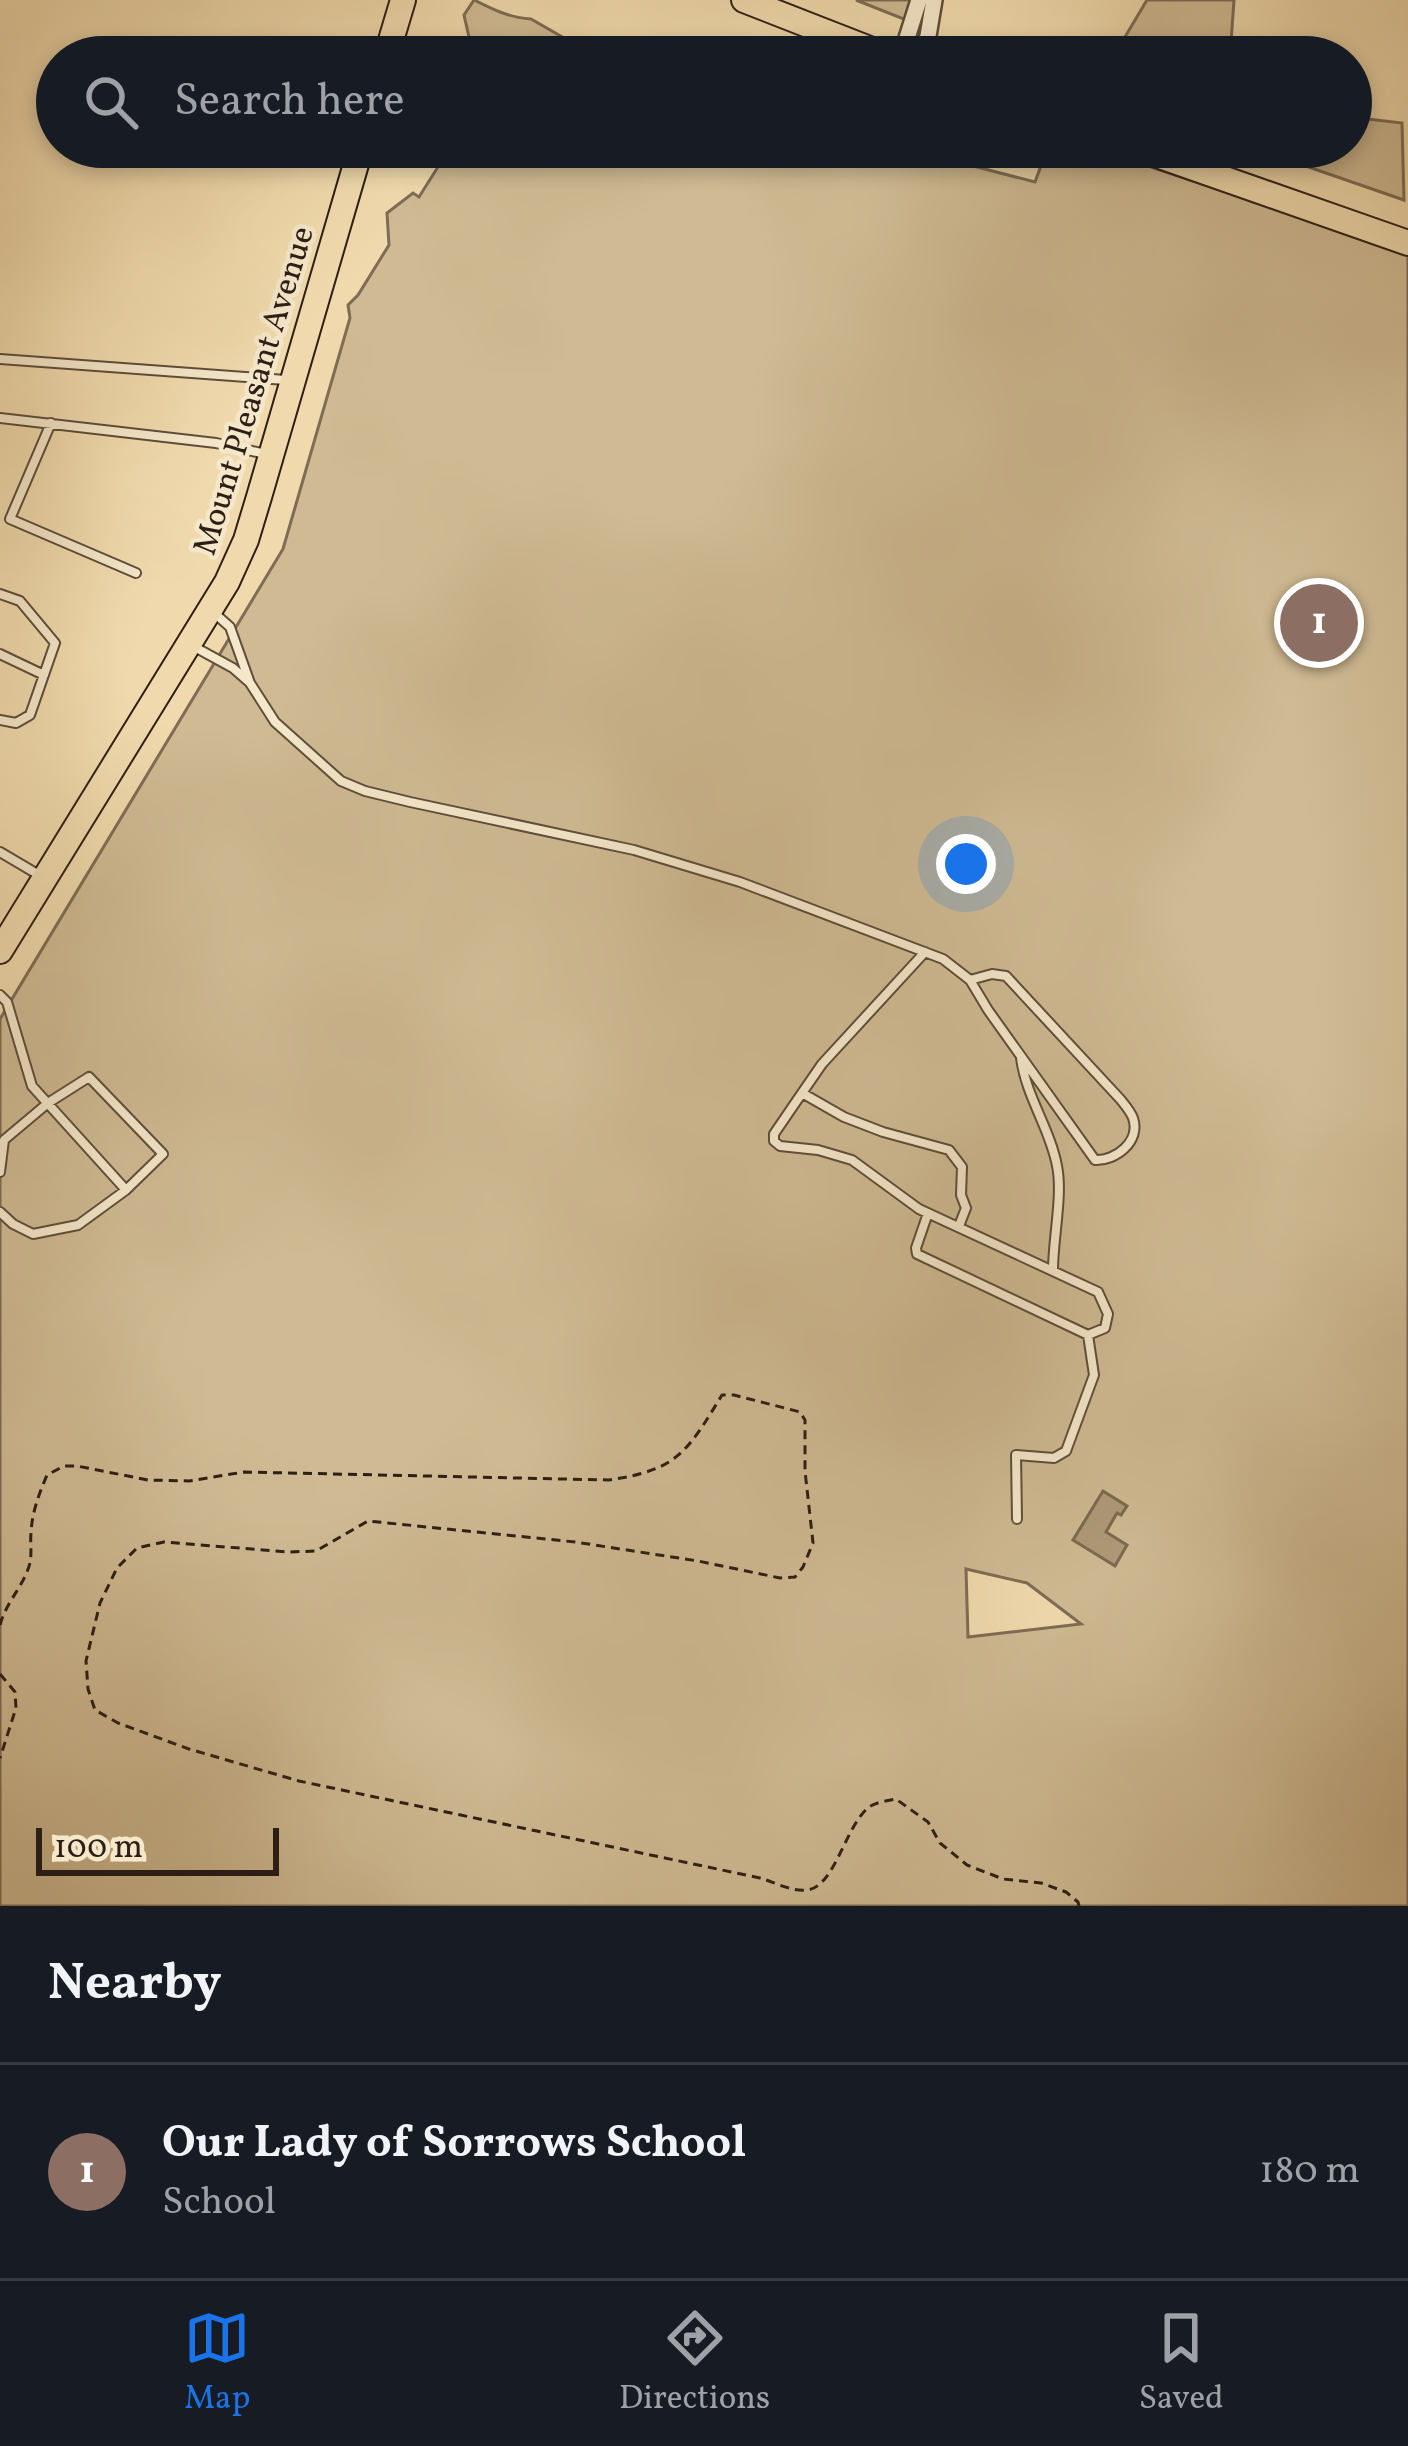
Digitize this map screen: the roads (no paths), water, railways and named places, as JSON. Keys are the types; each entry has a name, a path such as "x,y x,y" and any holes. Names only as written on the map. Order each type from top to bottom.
{"main road":[{"path":"392,36 403,0"},
{"path":"745,0 837,36"},
{"name":"Mount Pleasant Avenue","path":"0,952 227,582 246,540 272,456 355,168"},
{"path":"1194,168 1408,243"}],"street":[{"path":"908,36 919,0"},
{"path":"928,36 934,0"}],"lane":[{"path":"0,359 293,380"},
{"path":"0,418 216,443 272,456"},
{"path":"50,423 10,519 136,573"},
{"path":"0,594 20,601 55,643 30,715 16,723 0,720"},
{"path":"211,610 230,627 250,683 275,722 341,781 634,850 740,882 943,959 970,980 1095,1160 1106,1161 1124,1149 1136,1125 1131,1113 1047,1018 1006,976 970,980"},
{"path":"190,644 250,683"},
{"path":"0,654 44,674"},
{"path":"0,852 46,878"},
{"path":"925,952 822,1064 774,1134 774,1142 851,1160 928,1214 1098,1292 1108,1314 1105,1328 1088,1335 917,1254 928,1214"},
{"path":"0,994 7,1002 32,1086 126,1190"},
{"path":"1021,1057 1060,1183 1053,1270"},
{"path":"0,1172 4,1140 89,1077 163,1154 126,1190 78,1225 33,1234 0,1212"},
{"path":"802,1093 844,1117 949,1150 962,1167 961,1195 966,1208 959,1226"},
{"path":"1017,1519 1016,1455 1054,1458 1066,1451 1094,1375 1088,1335"}],"place":[{"name":"Our Lady of Sorrows School","path":"1319,623"}]}
